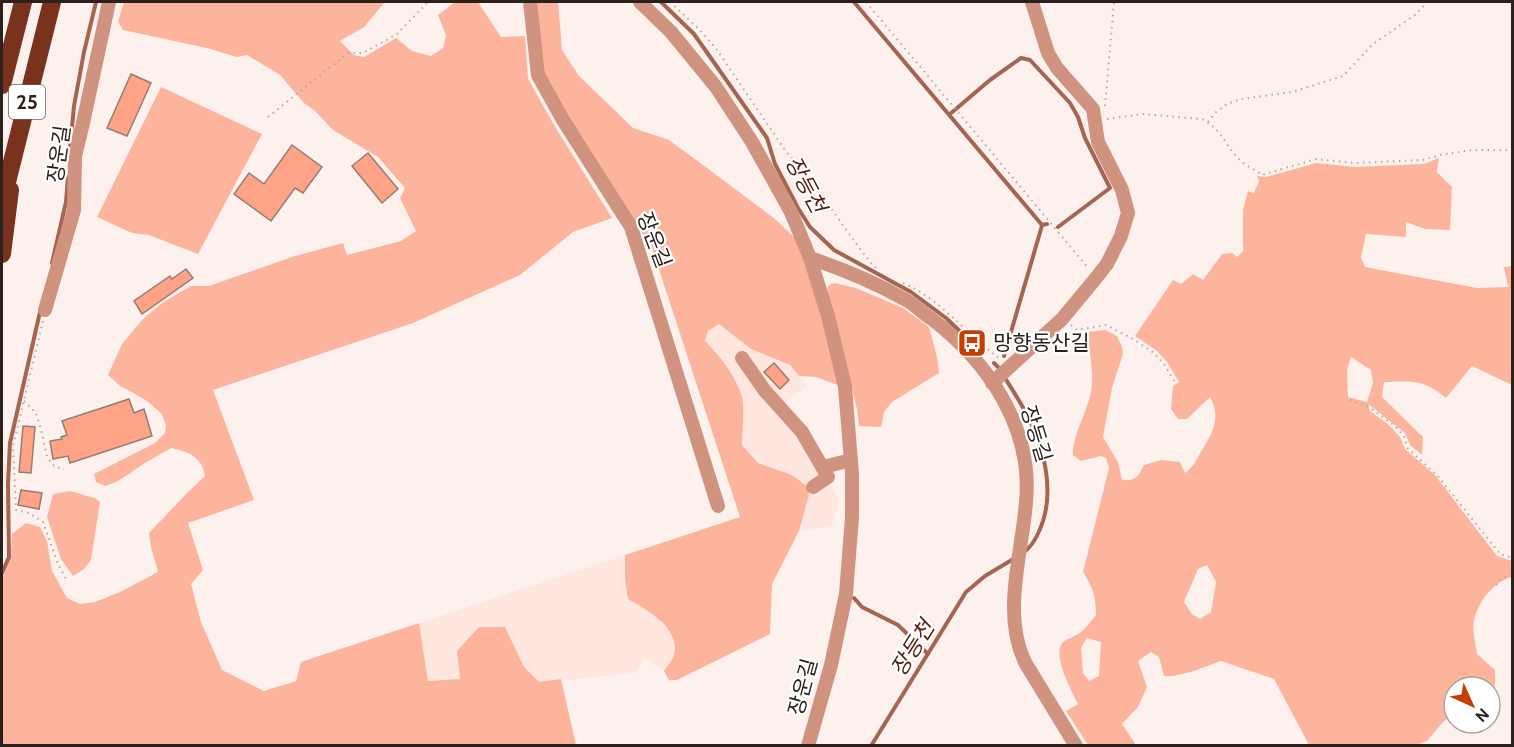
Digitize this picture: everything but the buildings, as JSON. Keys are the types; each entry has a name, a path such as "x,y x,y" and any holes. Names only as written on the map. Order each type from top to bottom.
{"highway":[{"name":"25","path":"2,85 23,2"},
{"name":"25","path":"2,202 52,2"},
{"path":"2,254 14,155"}],"street":[{"name":"장운길","path":"45,310 74,210 75,156 109,2"},
{"name":"장운길","path":"530,2 538,75 563,120 631,227 718,506"},
{"name":"장운길","path":"640,2 686,48 716,87 753,142 791,212 810,258 828,316 845,387 851,460 852,517 846,594 831,665 808,746"},
{"path":"1002,373 1062,319 1096,278 1107,264 1121,236 1128,213 1122,190 1098,142 1093,109 1057,68 1048,52 1032,2"},
{"name":"장등길","path":"810,258 841,268 908,301 943,328 979,364 1002,373 1008,409 1024,451 1027,474 1026,502 1016,576 1014,624 1020,652 1076,746"},
{"path":"742,358 765,391 802,432 823,467 828,477 813,487"},
{"path":"823,467 851,460"}],"path":[{"path":"268,117 348,52 363,54 397,34 428,2"},
{"path":"670,2 699,29 717,50 787,153 804,170 872,264 884,275"},
{"path":"866,2 1096,278"},
{"path":"1095,122 1106,106 1114,2"},
{"path":"1208,122 1215,113 1234,101 1292,92 1344,76 1373,44 1415,15 1427,2"},
{"path":"1095,122 1143,114 1202,119 1217,130 1240,161 1262,175 1316,159 1355,163 1423,160 1472,150 1512,150"},
{"path":"894,279 914,288 950,314 998,358 1002,373"},
{"path":"45,310 13,446 15,510 29,513 43,522 58,564 66,579"},
{"path":"1062,319 1077,330 1106,325 1133,339 1154,353 1176,384"},
{"path":"1350,400 1370,407 1395,426 1404,436 1408,449 1437,474 1500,554 1512,558"},
{"path":"24,401 36,413 47,457 55,467 64,469"},
{"path":"1496,585 1502,578 1512,575"}],"shaded area":[{"path":"124,2 385,2 364,27 340,41 354,55 364,57 396,38 412,51 431,56 443,48 446,35 438,15 455,2 478,2 501,37 525,36 528,79 612,218 573,232 520,275 413,323 213,390 254,500 188,523 203,570 191,584 201,622 222,670 264,691 296,681 301,662 419,623 428,681 460,679 457,651 479,627 505,627 524,667 539,682 561,679 576,745 2,745 2,579 11,557 12,534 26,523 40,527 47,541 52,571 67,598 80,604 95,602 158,572 149,533 205,476 197,459 188,453 171,448 118,481 105,486 96,482 94,474 155,443 165,433 166,426 162,414 108,375 122,344 143,319 162,303 191,286 209,286 292,257 343,243 347,255 401,241 416,231 400,198 405,188 378,157 333,130 304,103 280,75 247,55 237,57 207,48 123,30 118,22"},
{"path":"536,2 558,2 562,50 579,76 633,128 669,140 775,219 799,242 807,258 840,386 816,377 799,376 790,365 751,349 719,324 708,331 705,341 727,367 742,397 742,445 758,463 792,475 807,486 809,495 799,531 772,584 770,634 677,680 669,680 664,671 674,655 675,645 672,636 661,621 628,599 625,555 740,517 651,245 568,117 544,73"},
{"path":"161,87 262,134 198,254 149,235 132,233 97,217"},
{"path":"1439,158 1437,172 1452,187 1450,230 1425,229 1406,222 1406,237 1366,234 1361,258 1365,267 1477,288 1508,287 1504,267 1512,266 1512,385 1472,366 1446,398 1431,387 1417,382 1384,382 1382,397 1423,437 1422,455 1410,445 1405,433 1368,404 1370,411 1389,425 1400,437 1405,449 1435,475 1497,556 1512,561 1512,577 1499,583 1487,594 1474,621 1477,654 1495,670 1495,675 1442,675 1442,723 1427,741 1416,745 1309,745 1274,679 1221,661 1191,672 1164,676 1159,657 1151,652 1138,661 1147,687 1138,707 1122,724 1136,745 1088,745 1066,711 1078,704 1064,673 1059,655 1063,642 1080,633 1096,615 1093,592 1083,572 1109,468 1106,458 1101,456 1081,461 1073,455 1076,437 1091,392 1087,332 1105,330 1117,336 1122,347 1123,354 1112,388 1103,437 1118,462 1122,480 1134,479 1144,465 1161,460 1180,462 1185,473 1195,463 1212,431 1215,418 1213,404 1210,397 1187,419 1178,419 1171,409 1173,386 1179,382 1157,351 1135,336 1173,280 1181,284 1193,274 1203,280 1222,254 1232,253 1237,257 1243,251 1243,210 1248,191 1254,193 1259,181 1257,176 1266,177 1316,163 1355,167 1424,164","holes":["1351,357 1371,370 1373,383 1367,402 1348,397 1347,370","1207,565 1216,582 1211,612 1200,619 1192,614 1184,602 1198,569","1087,638 1101,642 1099,676 1089,681 1083,673 1081,648"]},
{"path":"835,283 856,288 903,308 929,327 939,373 892,402 884,412 881,427 859,426 857,409 827,290 829,285"},
{"path":"719,324 751,349 790,365 807,386 778,408 797,433 822,475 807,486 792,475 758,463 742,445 742,399 705,341 708,331"},
{"path":"829,484 839,499 832,526 799,531 809,495"},
{"path":"70,491 95,498 100,502 91,560 84,569 73,576 61,559 47,517 53,494"},
{"path":"625,555 628,599 656,616 673,636 674,656 664,671 644,659 635,673 539,683 524,667 505,627 461,679 428,681 419,623"}],"waterway":[{"path":"70,148 74,106 96,2"},
{"name":"장등천","path":"661,2 694,34 767,138 775,164 810,227 834,250 911,292 946,318 967,338"},
{"path":"854,2 1042,225"},
{"path":"950,114 990,80 1021,58 1030,60 1070,103 1110,188 1058,227"},
{"path":"52,263 66,202 68,177"},
{"path":"1004,356 1042,225 1047,224"},
{"path":"2,573 9,557 10,443 40,312"},
{"name":"장등천","path":"994,363 1020,401 1036,434 1046,471 1047,497 1043,521 1036,538 1024,552"},
{"name":"장등천","path":"871,746 966,592 985,576 1015,558"},
{"path":"854,598 862,607 898,625 928,654"}],"place":[{"name":"망향동산길","path":"972,343"}]}
